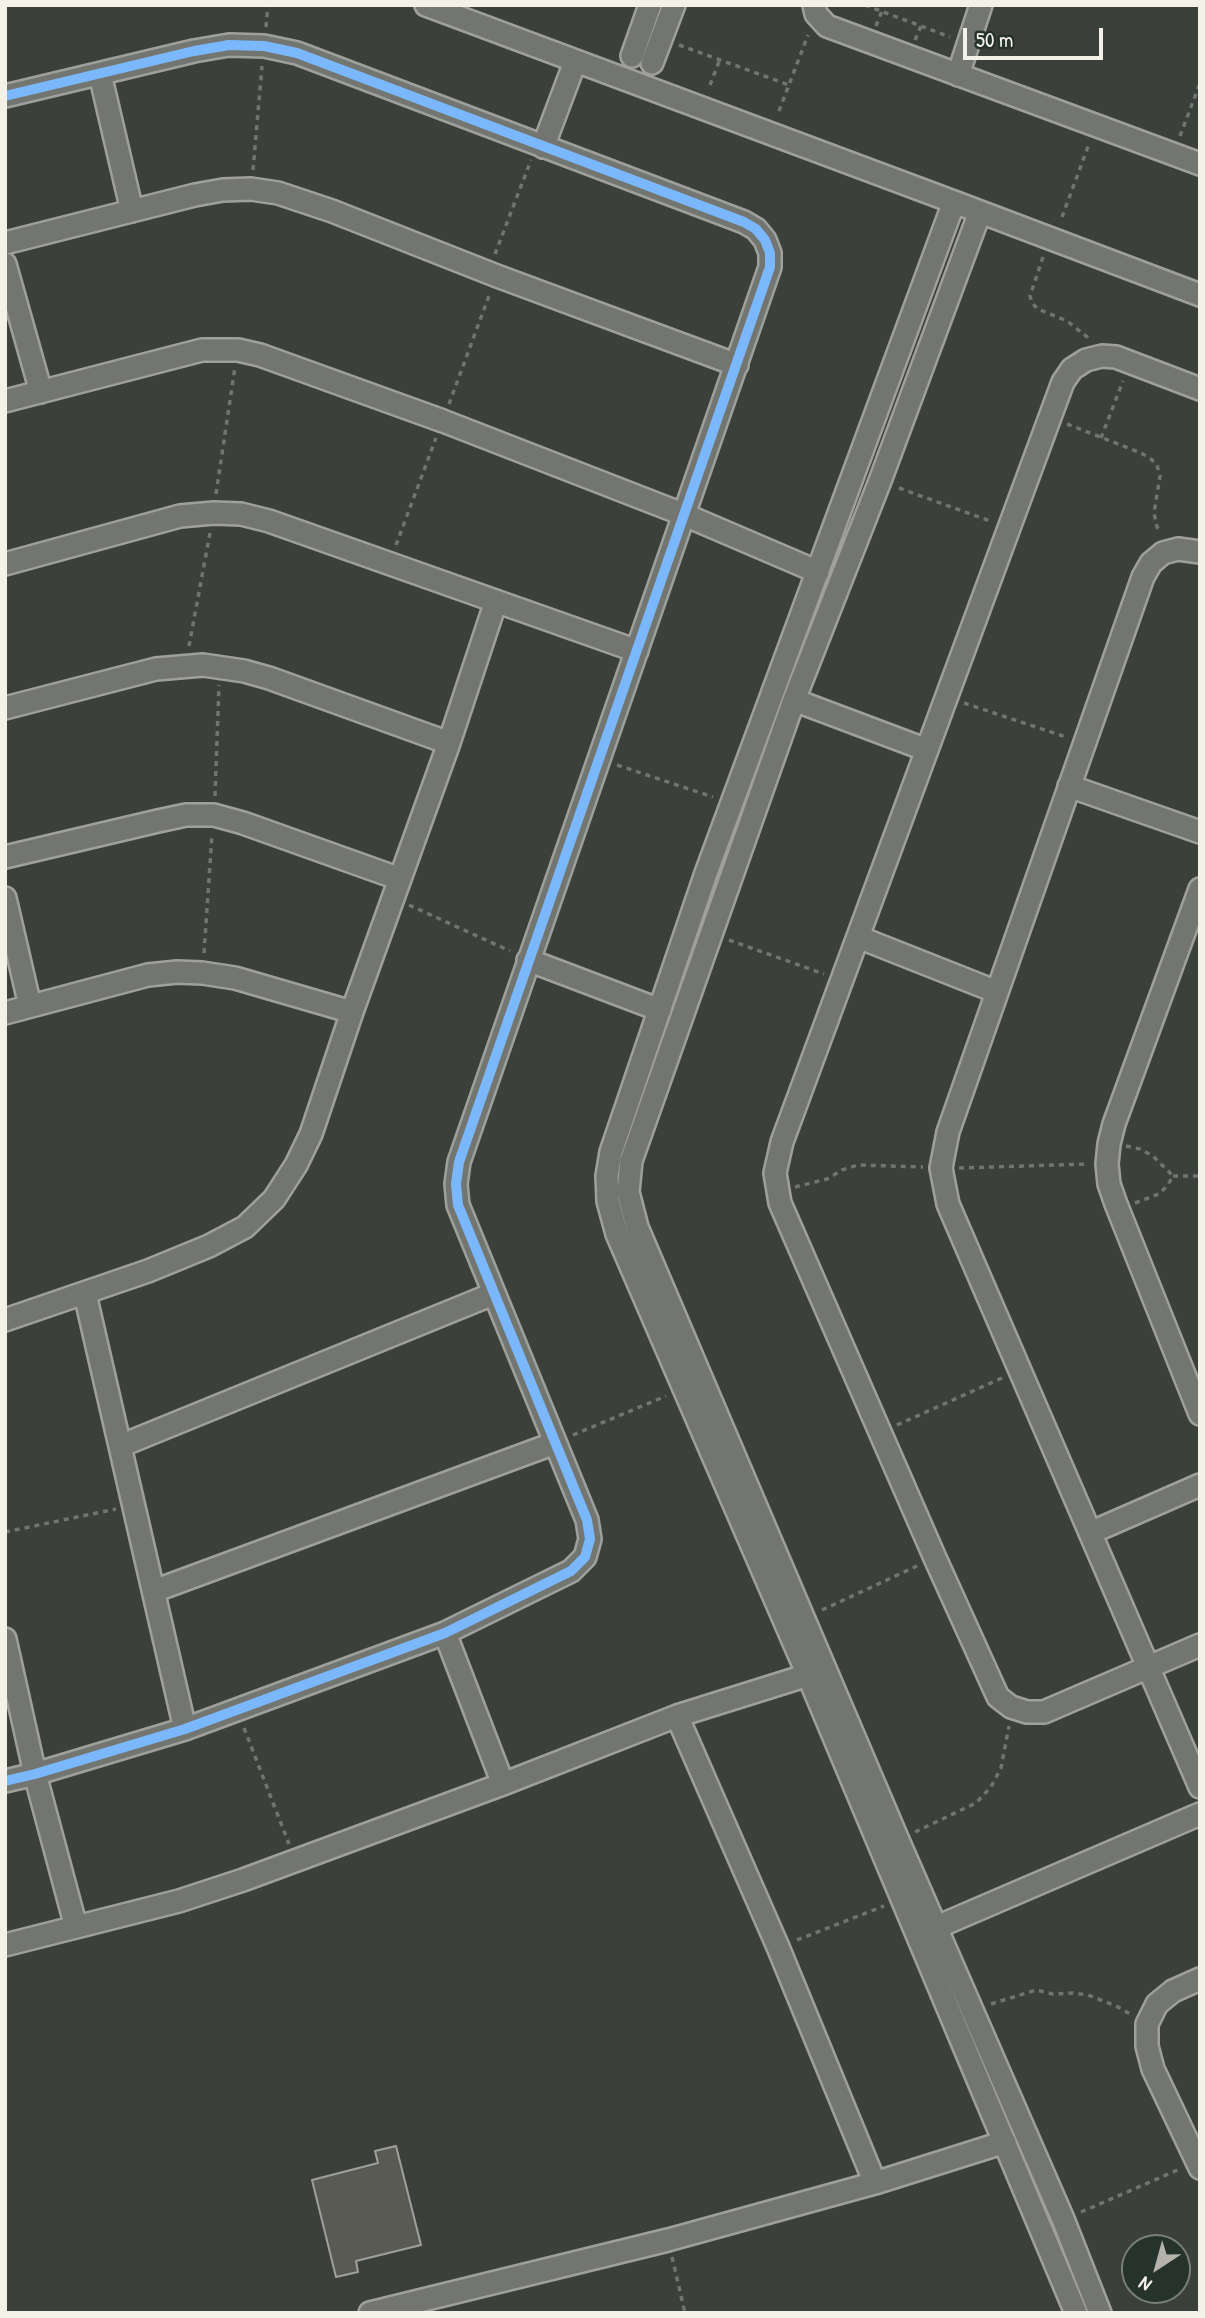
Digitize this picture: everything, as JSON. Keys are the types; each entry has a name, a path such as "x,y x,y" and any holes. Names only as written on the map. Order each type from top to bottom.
{"street":[{"path":"426,5 1200,296"},
{"path":"632,56 650,5"},
{"path":"652,63 674,5"},
{"path":"958,75 981,5"},
{"path":"815,10 827,26 1200,164"},
{"path":"5,96 194,51 229,45 264,46 297,53 744,222 756,229 765,240 770,253 770,267 737,365 464,1143 456,1184 458,1205 587,1520 590,1539 585,1557 571,1571 445,1633 185,1728 5,1781"},
{"path":"540,146 575,62"},
{"path":"100,74 132,211"},
{"path":"5,243 204,193 251,189 278,193 737,365"},
{"path":"954,202 706,873 611,1152 607,1176 608,1201 617,1234 808,1675 1076,2313"},
{"path":"980,212 880,481 794,700 631,1161 628,1192 637,1227 1063,2220 1100,2313"},
{"path":"5,264 41,392"},
{"path":"5,401 202,350 237,349 443,421 685,514 818,572"},
{"path":"1200,388 1116,357 1102,356 1086,360 1072,369 1063,382 778,1156 775,1173 776,1189 785,1216 998,1697 1011,1707 1027,1712 1044,1712 1200,1645"},
{"path":"5,564 180,516 241,514 269,521 636,651"},
{"path":"1200,552 1178,549 1163,553 1150,563 1143,577 948,1132 941,1168 948,1204 1200,1787"},
{"path":"5,1320 85,1294 209,1247 245,1227 274,1199 296,1165 311,1134 449,743 496,601"},
{"path":"5,708 156,669 203,665 269,678 449,743"},
{"path":"794,700 927,750"},
{"path":"1069,786 1200,832"},
{"path":"5,858 186,815 214,816 243,824 397,888"},
{"path":"706,873 730,880"},
{"path":"1200,889 1109,1144 1107,1164 1109,1184 1116,1204 1200,1414"},
{"path":"5,898 30,1006"},
{"path":"858,937 997,992"},
{"path":"528,960 660,1010"},
{"path":"5,1013 148,975 190,972 235,978 352,1012"},
{"path":"85,1294 185,1728"},
{"path":"120,1446 493,1294"},
{"path":"153,1591 555,1443"},
{"path":"1090,1533 1200,1485"},
{"path":"445,1633 503,1784"},
{"path":"5,1639 35,1774 76,1927"},
{"path":"5,1945 180,1901 503,1784 677,1716 808,1675"},
{"path":"677,1716 778,1947 876,2183"},
{"path":"937,1927 1200,1814"},
{"path":"1198,2165 1153,2069 1147,2046 1147,2024 1157,2004 1173,1991 1200,1979"},
{"path":"961,2039 981,2031"},
{"path":"369,2313 668,2240 876,2183 1005,2142"}],"path":[{"path":"251,189 268,5"},
{"path":"865,5 969,43"},
{"path":"779,111 815,10"},
{"path":"661,38 789,85"},
{"path":"710,85 719,60"},
{"path":"1173,154 1200,83"},
{"path":"1062,217 1096,126"},
{"path":"488,272 540,146"},
{"path":"1050,239 1030,296 1032,303 1038,309 1081,330 1102,356"},
{"path":"1101,438 1130,362"},
{"path":"1050,417 1150,457 1157,465 1160,477 1154,513 1157,527 1166,540 1178,549"},
{"path":"880,481 1009,528"},
{"path":"946,697 1084,743"},
{"path":"598,759 732,803"},
{"path":"397,888 528,960"},
{"path":"711,933 842,981"},
{"path":"1109,1144 1147,1152 1173,1176"},
{"path":"1173,1176 1200,1176"},
{"path":"1116,1204 1148,1199 1167,1186 1173,1176"},
{"path":"880,1432 1019,1370"},
{"path":"555,1443 684,1388"},
{"path":"5,1532 134,1505"},
{"path":"804,1619 935,1558"},
{"path":"898,1840 976,1803 991,1787 1001,1768 1011,1707"},
{"path":"237,1709 296,1861"},
{"path":"778,1947 901,1900"},
{"path":"973,2011 1036,1990 1053,1994 1088,1995 1116,2006 1147,2024"},
{"path":"1063,2220 1198,2165"},
{"path":"668,2240 685,2313"}],"building":[{"path":"396,2146 421,2245 356,2261 358,2272 336,2277 312,2180 378,2163 375,2151"}],"cycle path":[{"path":"5,96 194,51 229,45 264,46 297,53 744,222 756,229 765,240 770,253 770,267 459,1162 456,1184 458,1205 587,1520 590,1539 585,1557 571,1571 445,1633 185,1729 5,1781"}]}
